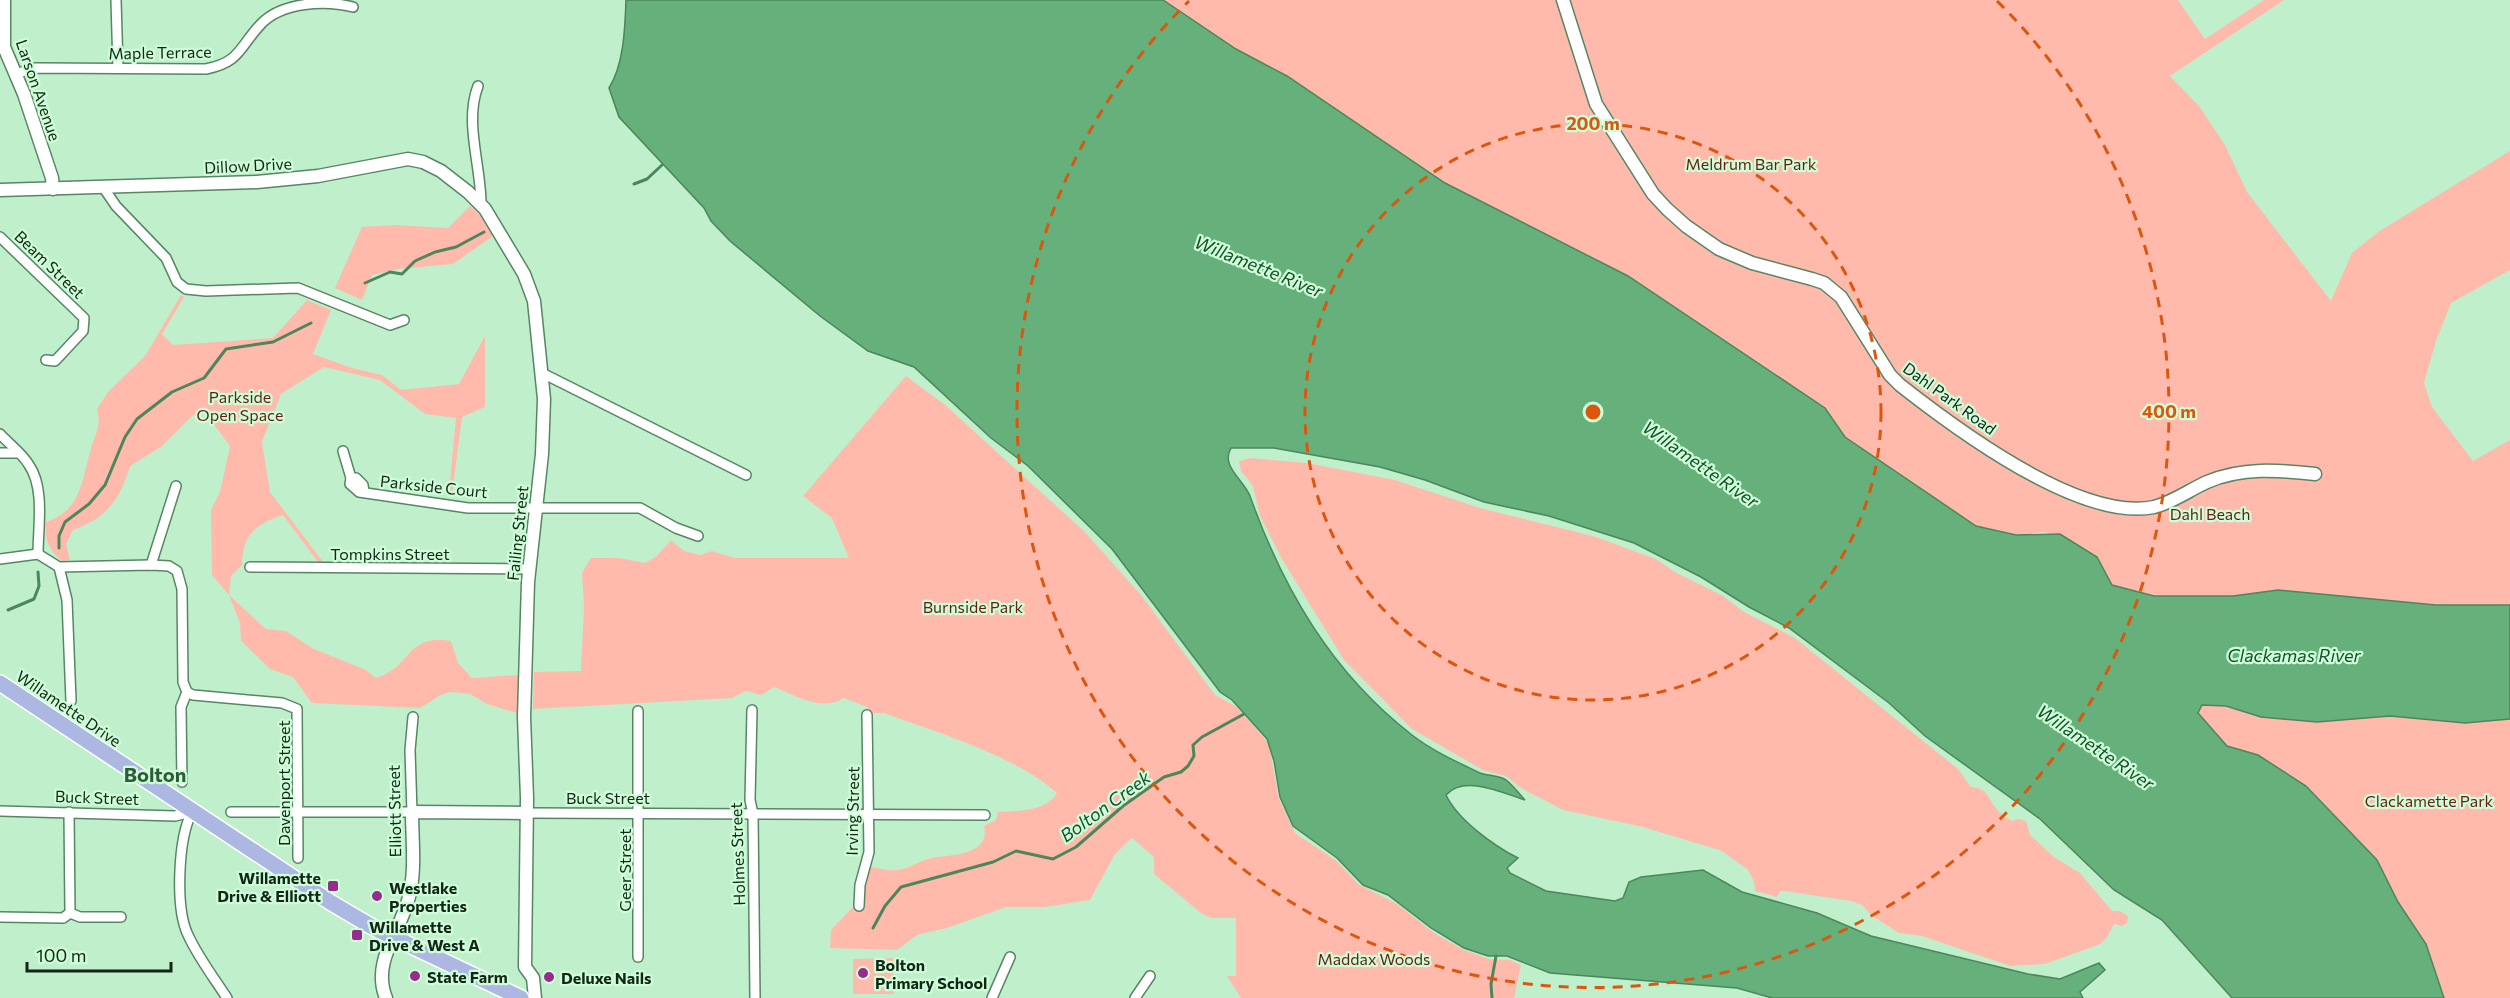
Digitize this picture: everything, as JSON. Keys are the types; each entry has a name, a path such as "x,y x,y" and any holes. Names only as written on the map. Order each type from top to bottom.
{"main road":[{"name":"Willamette Drive","path":"0,683 330,902 394,938 521,998"}],"street":[{"name":"Larson Avenue","path":"4,0 4,47 52,178 53,189"},
{"path":"116,0 118,68"},
{"name":"Dahl Park Road","path":"1563,0 1596,104 1653,194 1667,209 1686,226 1719,249 1752,263 1812,279 1830,288 1841,297 1890,375 2035,476 2088,499 2130,507 2151,507 2169,502 2231,473 2268,471 2315,474"},
{"name":"Maple Terrace","path":"15,74 34,68 206,69 232,61 260,25 280,10 307,4 340,3 353,7"},
{"name":"Failing Street","path":"478,86 473,98 472,115 481,180 481,204 531,290 538,320 542,373 544,432 529,568 524,717 525,968 533,978 535,998"},
{"name":"Dillow Drive","path":"0,190 278,181 408,159 423,162 441,171 481,204"},
{"path":"103,187 116,206 166,258 177,282 186,289 206,291 298,288 390,325 404,320"},
{"name":"Beam Street","path":"0,237 84,318 83,331 55,361 46,360"},
{"path":"542,373 746,475"},
{"path":"0,434 30,466 38,487 39,554"},
{"name":"Parkside Court","path":"343,451 351,478 356,478 363,485 364,492 378,497 468,507 640,508 698,537"},
{"path":"0,453 18,453"},
{"path":"151,564 176,486"},
{"path":"0,559 39,554 59,567 151,564 168,566 177,571 182,589 183,682 187,692 181,707 182,782"},
{"path":"59,567 67,600 71,701"},
{"name":"Tompkins Street","path":"250,567 529,568"},
{"name":"Davenport Street","path":"187,692 193,695 282,703 297,709 298,858"},
{"name":"Holmes Street","path":"752,710 750,800 753,814 755,998"},
{"name":"Geer Street","path":"638,711 638,957"},
{"name":"Irving Street","path":"859,906 860,885 869,852 867,715"},
{"name":"Elliott Street","path":"386,998 382,966 410,896 412,812 410,750 413,717"},
{"name":"Buck Street","path":"0,811 175,816 192,812"},
{"path":"69,812 70,913"},
{"path":"192,812 183,835 181,913 188,936 227,998"},
{"name":"Buck Street","path":"231,812 985,815"},
{"path":"0,917 63,918 70,913"},
{"path":"70,913 80,917 122,917"},
{"path":"992,998 1010,957"},
{"path":"1135,998 1150,976"}],"green space":[{"path":"1163,0 2178,0 2205,39 2264,0 2284,0 2170,76 2199,106 2225,145 2247,192 2331,301 2352,253 2378,232 2510,151 2510,270 2451,303 2436,341 2424,383 2432,407 2473,461 2510,440 2510,605 2436,605 2278,590 2233,596 2154,596 2112,585 2097,557 2045,532 2016,535 1976,526 1845,437 1825,408 1628,276 1445,183 1287,76 1236,49"},
{"path":"470,206 483,218 493,236 453,264 398,269 372,275 362,300 335,288 362,227 394,225 448,228"},
{"name":"Parkside Open Space","path":"181,295 184,297 162,334 173,345 273,338 307,300 331,310 313,354 352,368 382,375 401,390 459,384 485,336 485,407 462,417 452,494 449,492 456,418 425,414 380,380 324,367 281,394 262,442 270,492 323,562 318,562 283,515 265,522 252,532 245,546 242,565 231,576 229,595 212,575 211,510 220,492 230,446 204,411 192,416 161,447 130,466 122,489 110,506 95,520 73,530 66,544 70,560 62,561 48,544 46,522 58,517 67,509 79,491 98,427 97,409 108,392 145,356"},
{"name":"Burnside Park","path":"906,376 944,404 1085,532 1141,595 1215,695 1237,707 1264,738 1269,746 1279,799 1295,833 1338,862 1358,884 1397,904 1434,933 1464,950 1489,959 1510,960 1521,965 1514,998 1241,998 1227,976 1236,976 1236,918 1211,918 1201,913 1154,874 1154,857 1132,838 1115,854 1090,900 1045,907 1006,907 947,928 917,935 897,950 830,948 831,930 852,908 863,907 869,867 897,870 932,858 969,851 982,842 985,835 984,826 996,820 998,812 1022,811 1038,807 1046,804 1057,793 1039,779 998,756 884,713 872,713 867,707 844,698 836,702 818,703 774,687 761,695 746,691 732,698 533,709 534,672 581,671 584,606 582,573 591,558 619,558 645,563 657,556 671,540 684,551 700,555 712,551 735,558 849,558 832,518 803,496"},
{"path":"1250,458 1307,463 1395,480 1480,508 1593,536 1656,559 1675,572 1723,596 1744,612 1795,638 1958,769 1971,787 1981,789 2002,814 2012,821 2018,819 2026,821 2030,835 2054,857 2080,873 2112,911 2120,911 2128,916 2127,923 2122,926 2114,924 2106,939 2098,945 2045,964 2010,966 1922,936 1899,933 1872,916 1862,905 1851,901 1785,891 1780,891 1777,897 1755,891 1754,881 1748,870 1722,851 1643,827 1563,810 1521,788 1506,776 1483,770 1412,729 1344,660 1282,559 1260,516 1253,486 1241,471 1239,461"},
{"path":"229,595 266,629 286,631 312,648 366,670 376,678 388,673 417,646 425,642 451,641 458,663 472,678 518,675 517,713 487,704 470,694 451,692 441,695 420,708 312,703 293,677 270,669 241,641 240,623"},
{"name":"Clackamette Park","path":"2202,705 2226,706 2261,717 2317,722 2390,716 2465,723 2510,719 2510,998 2443,998 2426,944 2398,902 2377,860 2258,755 2227,746 2197,713"},
{"path":"893,958 894,994 853,994 853,959"}],"water":[{"path":"626,0 1163,0 1236,49 1287,76 1445,183 1628,276 1825,408 1845,437 1976,526 2016,535 2060,534 2097,557 2112,585 2154,596 2233,596 2278,590 2436,605 2510,605 2510,719 2465,723 2390,716 2317,722 2261,717 2226,706 2202,705 2198,713 2227,746 2258,755 2306,786 2377,860 2398,902 2426,944 2444,998 2232,998 2162,920 2114,890 2040,819 1925,736 1889,703 1789,628 1749,607 1701,577 1634,543 1549,516 1484,502 1425,480 1380,467 1274,448 1231,448 1228,461 1250,496 1278,564 1313,627 1334,657 1383,711 1412,735 1445,756 1480,773 1506,780 1525,800 1484,787 1473,786 1454,789 1446,795 1468,823 1498,847 1518,858 1507,868 1510,873 1546,891 1615,901 1623,898 1629,882 1641,877 1703,870 1742,892 1817,913 1871,936 2028,974 2060,979 2099,963 2105,970 2080,992 2083,998 1772,998 1737,988 1550,973 1507,956 1488,956 1464,948 1431,928 1388,895 1363,885 1337,858 1293,826 1280,797 1274,761 1267,739 1232,700 1220,692 1112,549 1028,466 991,438 914,367 868,351 820,316 730,241 711,221 704,208 619,117 609,88 621,57"}],"waterway":[{"path":"634,184 647,179 662,165"},
{"path":"365,283 390,272 402,274 415,261 435,252 456,247 484,232"},
{"path":"59,548 59,536 65,522 89,504 105,485 125,437 137,419 172,392 204,378 226,349 273,342 311,323"},
{"path":"8,610 34,599 39,586 38,572"},
{"name":"Bolton Creek","path":"873,928 885,906 901,887 993,862 1016,851 1053,859 1076,847 1123,806 1164,777 1181,772 1188,766 1194,756 1193,745 1202,737 1244,714"},
{"path":"1492,998 1491,984 1496,956"}],"place":[{"name":"Willamette Drive & Elliott","path":"333,886"},
{"name":"Westlake Properties","path":"377,896"},
{"name":"Willamette Drive & West A","path":"357,935"},
{"name":"Bolton Primary School","path":"863,973"},
{"name":"State Farm","path":"415,976"},
{"name":"Deluxe Nails","path":"549,977"}],"district":[{"name":"Bolton","path":"155,774"}],"park label":[{"name":"Meldrum Bar Park","path":"1751,163"},
{"name":"Dahl Beach","path":"2210,513"},
{"name":"Maddax Woods","path":"1374,958"}],"water label":[{"name":"Willamette River","path":"1259,266"},
{"name":"Willamette River","path":"1701,464"},
{"name":"Clackamas River","path":"2294,655"},
{"name":"Willamette River","path":"2096,747"}]}
